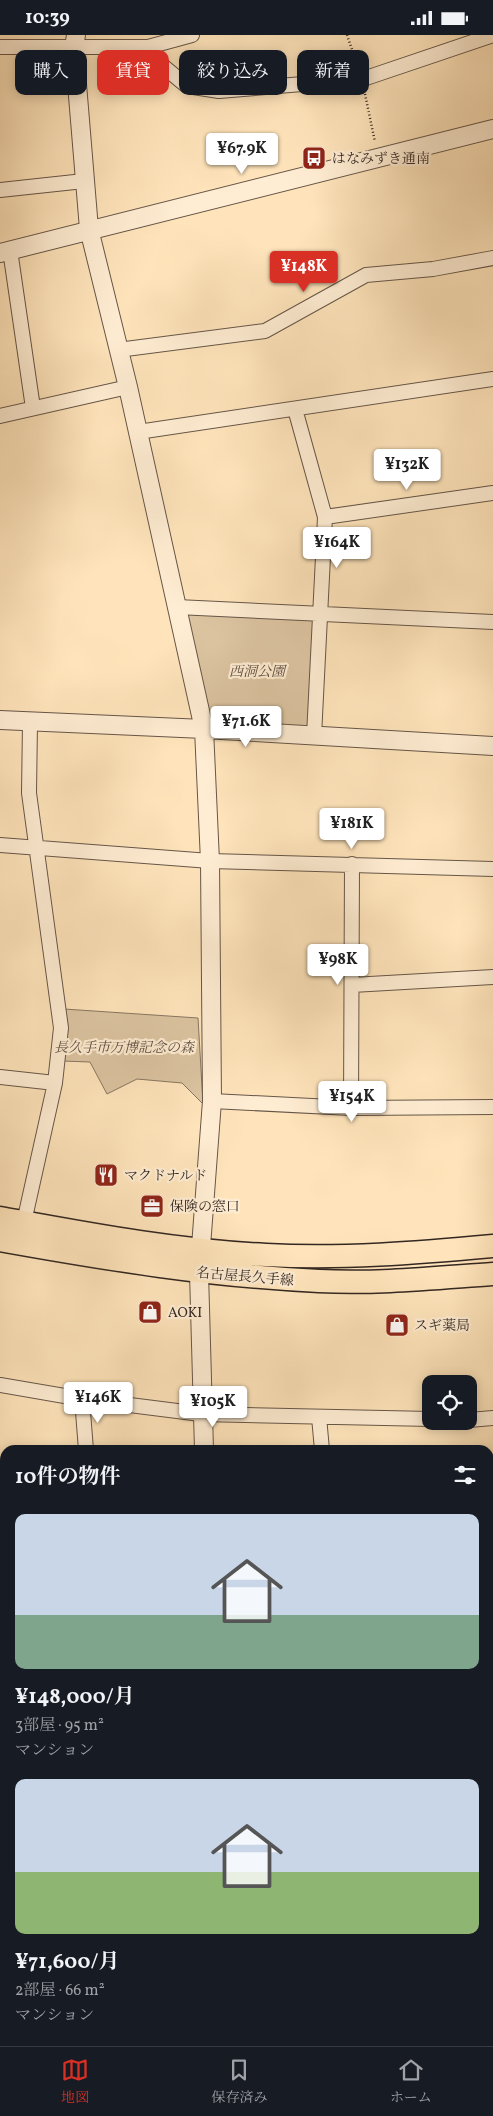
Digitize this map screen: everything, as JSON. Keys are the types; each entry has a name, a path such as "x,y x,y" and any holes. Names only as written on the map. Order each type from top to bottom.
{"main road":[{"name":"名古屋長久手線","path":"0,1218 201,1250 266,1255 351,1257 410,1254 493,1246"},
{"name":"名古屋長久手線","path":"0,1240 199,1273 321,1281 414,1280 493,1274"}],"street":[{"path":"0,47 75,41 148,47 192,35"},
{"path":"148,47 158,63 187,86 219,91 363,79 493,35"},
{"path":"75,41 84,181 90,229 128,387 204,729 210,861 212,1101 199,1273 201,1413 204,1445"},
{"path":"33,408 5,251 493,129"},
{"path":"0,190 84,181"},
{"path":"118,350 265,331 366,275 433,269 493,258"},
{"path":"138,432 493,379"},
{"path":"0,416 128,387"},
{"path":"295,409 325,517 322,613 314,736"},
{"path":"325,517 493,493"},
{"path":"177,607 493,622"},
{"path":"0,720 30,723 204,729 493,746"},
{"path":"24,1222 55,1083 61,1028 35,849 29,793 30,723"},
{"path":"0,845 210,861 493,869"},
{"path":"351,1108 352,864"},
{"path":"352,985 493,977"},
{"path":"0,1077 55,1083"},
{"path":"212,1101 351,1108 493,1107"},
{"path":"0,1385 82,1399 201,1413 422,1419"},
{"path":"82,1399 86,1445"},
{"path":"319,1417 322,1445"},
{"path":"477,1419 493,1418"}],"green space":[{"name":"西洞公園","path":"184,613 315,617 312,730 210,723"},
{"name":"長久手市万博記念の森","path":"64,1009 198,1018 203,1104 182,1083 137,1079 107,1094 90,1062 62,1061"}],"place":[{"name":"はなみずき通南","path":"314,158"},
{"name":"マクドナルド","path":"106,1175"},
{"name":"保険の窓口","path":"152,1206"},
{"name":"AOKI","path":"150,1312"},
{"name":"スギ薬局","path":"397,1325"}]}
